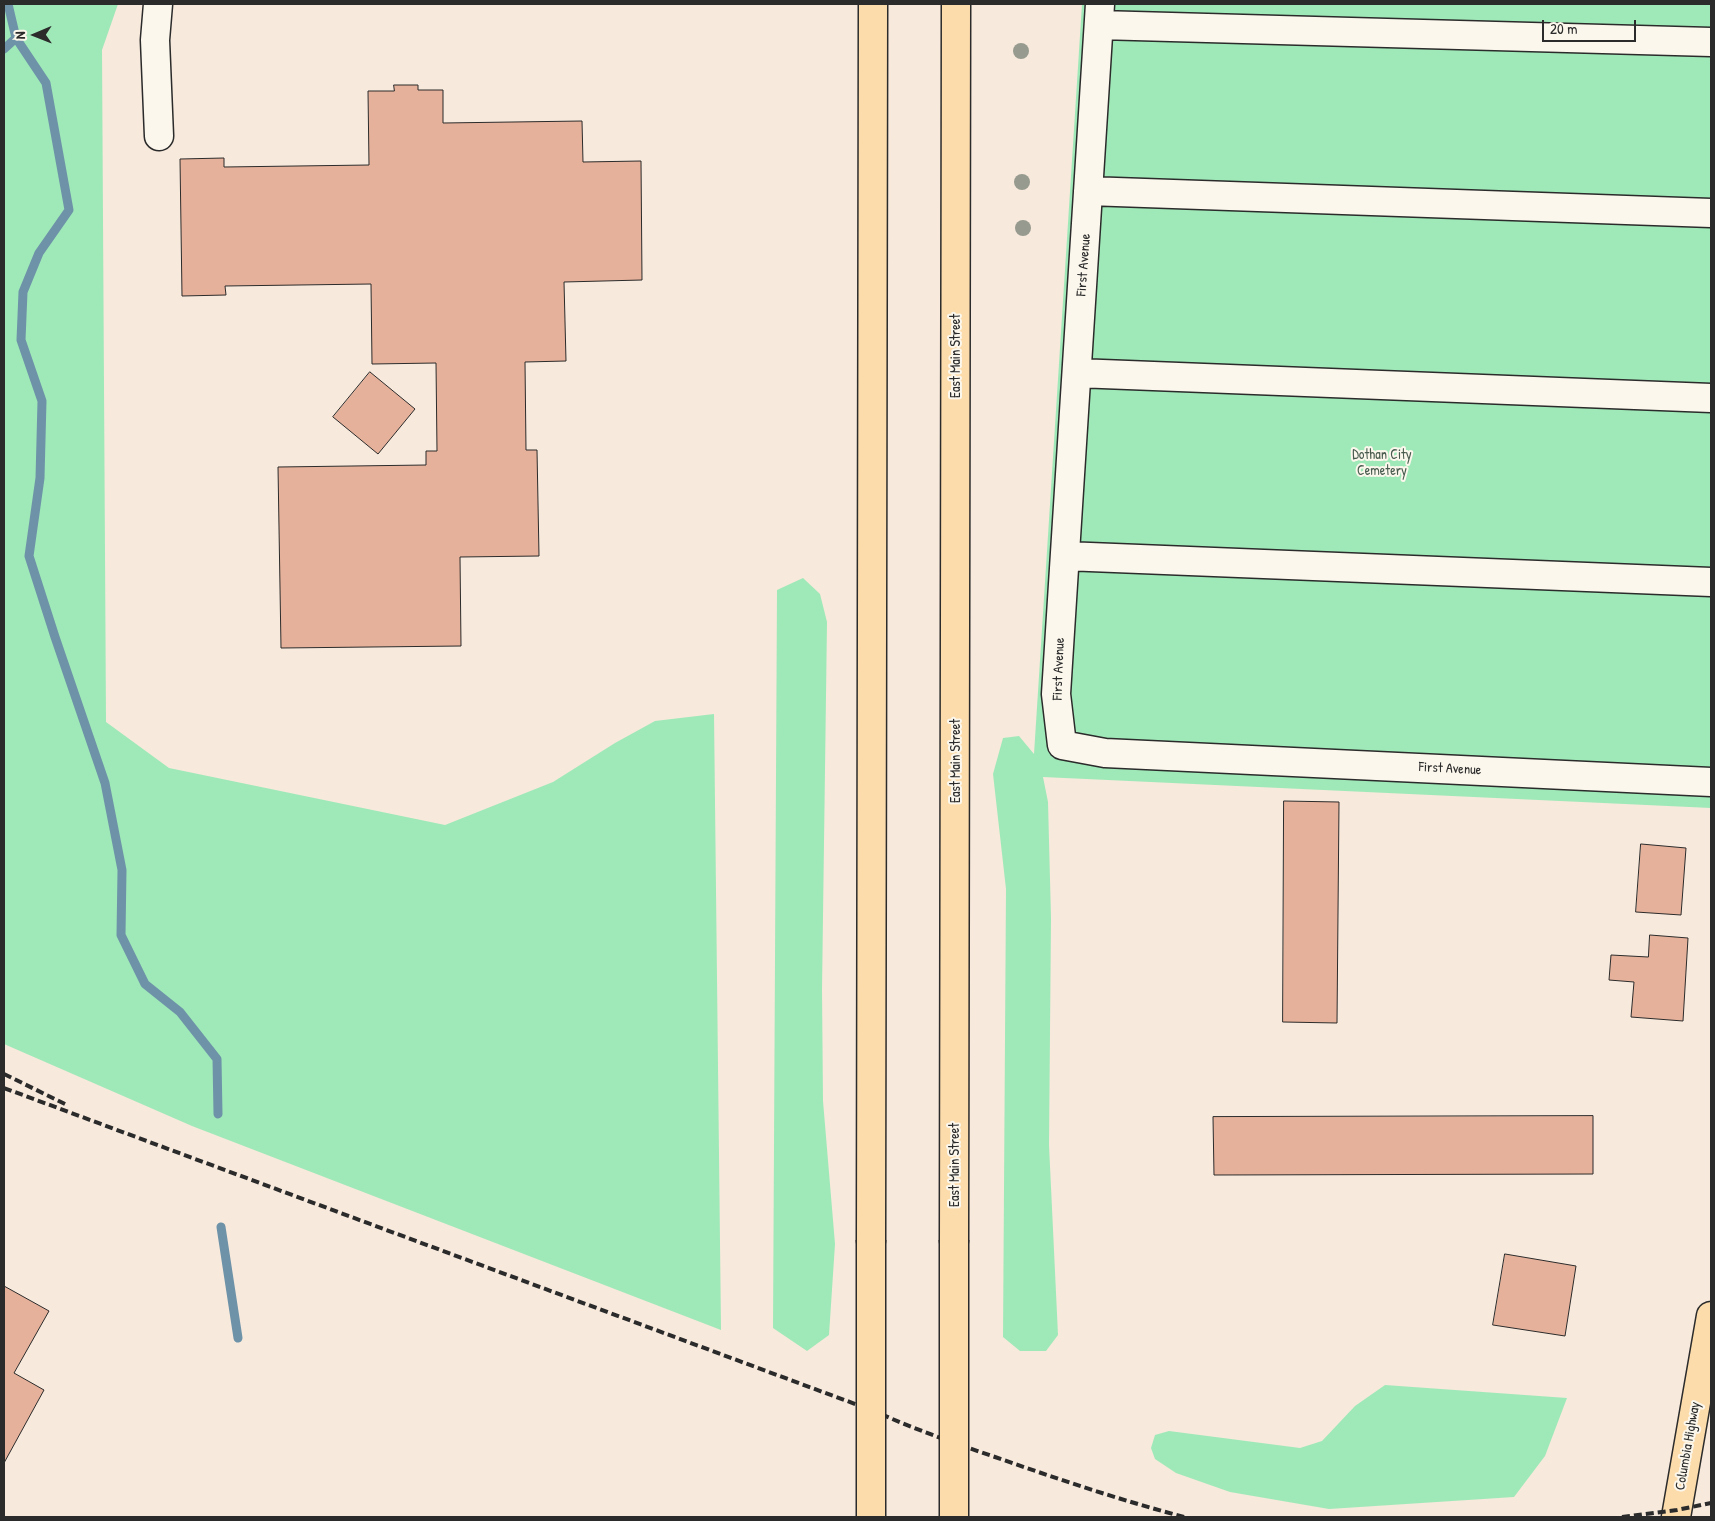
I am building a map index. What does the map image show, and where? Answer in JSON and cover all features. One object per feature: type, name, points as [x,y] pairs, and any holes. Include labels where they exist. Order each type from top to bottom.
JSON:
[{"type":"main road","points":[[871,1517],[873,4]]},
{"type":"main road","name":"East Main Street","points":[[954,1517],[956,4]]},
{"type":"main road","name":"Columbia Highway","points":[[1676,1517],[1711,1316]]},
{"type":"street","points":[[158,4],[155,40],[159,136]]},
{"type":"street","points":[[1099,14],[1711,42]]},
{"type":"street","name":"First Avenue","points":[[1099,14],[1056,694],[1062,745],[1105,753],[1711,782]]},
{"type":"street","points":[[1088,191],[1711,213]]},
{"type":"street","points":[[1077,373],[1711,398]]},
{"type":"street","points":[[1065,556],[1711,582]]},
{"type":"green space","points":[[4,4],[118,4],[102,50],[106,722],[169,768],[445,825],[553,782],[615,743],[655,721],[714,714],[721,1330],[192,1126],[4,1044]]},
{"type":"green space","name":"Dothan City Cemetery","points":[[1082,4],[1711,4],[1711,808],[1043,777],[1048,802],[1051,918],[1049,1145],[1058,1335],[1046,1351],[1020,1351],[1003,1337],[1006,889],[993,774],[1003,738],[1019,736],[1034,754]]},
{"type":"green space","points":[[803,578],[820,594],[827,622],[822,990],[823,1101],[835,1244],[829,1335],[807,1351],[773,1328],[777,590]]},
{"type":"green space","points":[[1385,1385],[1567,1398],[1545,1456],[1514,1497],[1329,1509],[1230,1492],[1176,1473],[1155,1459],[1151,1448],[1155,1435],[1169,1431],[1300,1448],[1322,1441],[1355,1406]]},
{"type":"building","points":[[394,85],[418,85],[418,90],[443,90],[443,123],[582,121],[583,162],[641,161],[642,280],[564,282],[566,361],[525,362],[526,450],[537,450],[539,556],[460,557],[461,646],[281,648],[278,467],[426,465],[426,451],[437,451],[436,363],[372,364],[371,284],[225,286],[226,295],[182,296],[180,159],[224,158],[224,167],[369,165],[368,91],[394,91]]},
{"type":"building","points":[[370,372],[415,409],[378,454],[333,417]]},
{"type":"building","points":[[1284,801],[1339,802],[1337,1023],[1283,1022]]},
{"type":"building","points":[[1641,844],[1686,848],[1681,915],[1636,912]]},
{"type":"building","points":[[1650,935],[1688,938],[1683,1021],[1631,1017],[1634,982],[1609,980],[1611,955],[1648,957]]},
{"type":"building","points":[[1593,1116],[1593,1174],[1214,1175],[1213,1117]]},
{"type":"building","points":[[1505,1254],[1576,1266],[1565,1336],[1493,1325]]},
{"type":"building","points":[[4,1286],[49,1311],[14,1373],[44,1390],[4,1463]]},
{"type":"waterway","points":[[8,4],[16,38],[46,83],[69,210],[39,253],[23,292],[21,340],[42,401],[40,478],[29,556],[105,783],[122,870],[121,935],[145,984],[180,1012],[217,1059],[218,1114]]},
{"type":"waterway","points":[[4,49],[16,38]]},
{"type":"waterway","points":[[221,1227],[238,1338]]},
{"type":"railway","points":[[4,1074],[67,1105]]},
{"type":"railway","points":[[4,1088],[874,1411],[949,1441],[1089,1489],[1184,1517]]},
{"type":"railway","points":[[1622,1517],[1677,1510],[1711,1503]]}]
